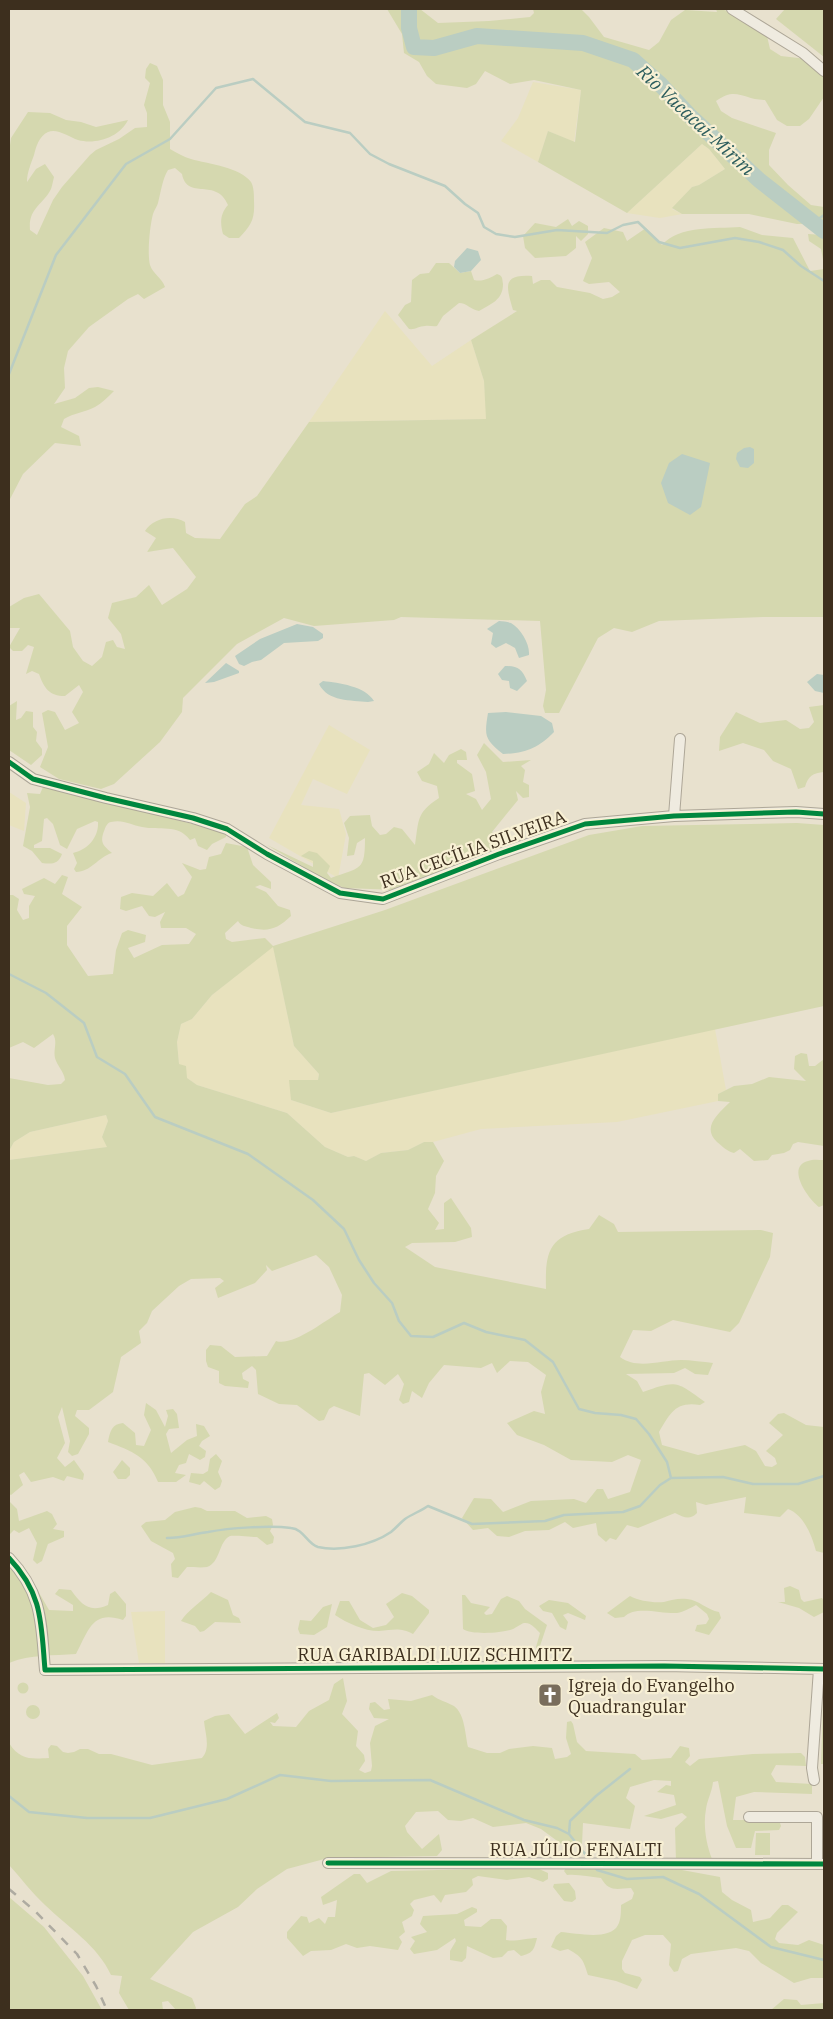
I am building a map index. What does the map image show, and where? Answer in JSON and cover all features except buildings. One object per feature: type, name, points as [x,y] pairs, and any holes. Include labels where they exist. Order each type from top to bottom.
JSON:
[{"type":"street","points":[[732,9],[803,54],[824,71]]},
{"type":"street","points":[[674,816],[680,739]]},
{"type":"street","name":"RUA CECÍLIA SILVEIRA","points":[[9,762],[33,779],[193,818],[227,829],[267,854],[340,893],[383,899],[499,854],[584,824],[674,816],[796,812],[824,814]]},
{"type":"street","name":"RUA GARIBALDI LUIZ SCHIMITZ","points":[[9,1558],[28,1580],[36,1598],[40,1615],[45,1670],[664,1666],[822,1668]]},
{"type":"street","points":[[814,1780],[812,1768],[822,1668]]},
{"type":"street","points":[[749,1817],[817,1817],[820,1864]]},
{"type":"street","name":"RUA JÚLIO FENALTI","points":[[328,1863],[820,1864]]},
{"type":"shaded area","points":[[533,82],[581,90],[574,142],[548,131],[538,162],[501,141],[518,118]]},
{"type":"shaded area","points":[[702,144],[709,149],[725,169],[699,185],[692,187],[672,209],[682,214],[660,218],[627,213]]},
{"type":"shaded area","points":[[467,248],[478,251],[481,260],[471,271],[460,273],[454,267],[455,261]]},
{"type":"shaded area","points":[[385,311],[432,366],[471,340],[484,381],[487,419],[309,422]]},
{"type":"shaded area","points":[[750,447],[754,449],[754,463],[748,468],[740,467],[736,459],[737,453],[744,448]]},
{"type":"shaded area","points":[[682,454],[710,463],[701,507],[690,515],[668,503],[661,483],[669,463]]},
{"type":"shaded area","points":[[499,621],[511,623],[518,629],[524,637],[529,655],[519,658],[515,648],[506,643],[496,648],[491,644],[493,633],[487,629]]},
{"type":"shaded area","points":[[297,624],[313,627],[323,634],[323,638],[318,641],[284,643],[261,660],[244,666],[239,664],[235,656],[260,639]]},
{"type":"shaded area","points":[[226,663],[239,671],[239,673],[214,682],[205,683]]},
{"type":"shaded area","points":[[505,666],[519,669],[527,681],[517,691],[510,688],[509,681],[502,680],[498,674]]},
{"type":"shaded area","points":[[817,674],[824,675],[824,693],[815,691],[807,682]]},
{"type":"shaded area","points":[[323,681],[344,684],[358,689],[370,696],[374,701],[354,701],[334,697],[323,690],[319,684]]},
{"type":"shaded area","points":[[506,712],[541,716],[552,723],[554,732],[532,749],[503,754],[489,741],[486,727],[488,713]]},
{"type":"shaded area","points":[[329,725],[370,750],[347,794],[313,779],[301,805],[339,809],[346,834],[338,878],[269,838]]},
{"type":"shaded area","points":[[9,792],[26,803],[24,831],[9,825]]},
{"type":"shaded area","points":[[273,946],[294,1046],[319,1074],[318,1080],[291,1100],[331,1113],[715,1029],[726,1090],[718,1094],[718,1101],[617,1122],[481,1129],[433,1142],[424,1142],[408,1150],[381,1153],[366,1161],[354,1156],[348,1157],[325,1147],[287,1113],[197,1085],[187,1078],[179,1064],[177,1042],[181,1024],[192,1019],[212,995]]},
{"type":"shaded area","points":[[106,1115],[108,1121],[102,1137],[108,1147],[9,1160],[9,1151],[14,1142],[30,1132]]},
{"type":"shaded area","points":[[165,1611],[165,1663],[139,1663],[131,1612]]},
{"type":"green space","points":[[387,9],[420,9],[438,23],[530,17],[534,13],[533,9],[581,9],[604,37],[649,50],[659,42],[671,20],[685,10],[717,12],[716,9],[730,12],[767,36],[770,49],[781,56],[807,59],[824,73],[824,97],[809,119],[800,126],[787,126],[777,120],[765,100],[735,94],[716,101],[721,111],[732,118],[776,133],[769,150],[769,165],[811,205],[824,207],[824,223],[797,224],[749,214],[682,214],[672,208],[692,187],[699,185],[725,169],[709,149],[702,144],[627,213],[538,162],[548,131],[575,142],[581,90],[534,80],[510,84],[485,71],[476,84],[467,88],[436,84],[427,76],[419,62],[404,53],[402,34]]},
{"type":"green space","points":[[785,9],[824,9],[824,57],[776,19]]},
{"type":"green space","points":[[150,63],[157,66],[163,80],[163,105],[170,122],[170,149],[188,158],[232,169],[246,177],[251,182],[253,189],[253,218],[239,238],[229,238],[223,234],[221,226],[222,215],[228,205],[223,197],[217,192],[190,186],[185,182],[182,174],[175,168],[168,170],[158,204],[153,214],[149,246],[150,265],[165,287],[144,299],[138,294],[128,299],[89,327],[68,351],[64,368],[65,388],[54,404],[75,398],[89,388],[98,387],[114,391],[95,407],[64,419],[61,427],[79,436],[81,446],[55,443],[23,474],[9,501],[9,152],[11,138],[28,112],[50,113],[66,120],[96,127],[128,120],[119,131],[100,140],[78,140],[55,131],[48,132],[42,136],[28,171],[27,182],[36,169],[45,164],[54,177],[51,189],[31,217],[30,230],[37,235],[53,200],[90,155],[135,128],[147,127],[147,113],[144,105],[150,83],[145,78],[146,69]]},
{"type":"green space","points":[[568,219],[572,226],[579,221],[588,226],[588,234],[581,241],[576,236],[576,248],[566,256],[535,258],[525,248],[523,236],[535,223],[556,227]]},
{"type":"green space","points":[[740,227],[762,235],[793,238],[810,271],[824,269],[824,617],[659,621],[632,632],[614,628],[598,638],[559,713],[545,713],[543,706],[546,690],[540,621],[401,617],[394,620],[314,626],[284,618],[237,644],[183,698],[182,712],[160,742],[114,784],[101,789],[59,779],[40,767],[48,747],[42,713],[48,710],[55,712],[65,730],[79,723],[72,712],[83,692],[79,685],[65,696],[55,695],[45,687],[39,674],[32,671],[26,674],[34,647],[28,645],[22,651],[13,651],[9,647],[20,628],[9,628],[9,607],[24,598],[39,594],[70,631],[73,647],[83,661],[92,666],[102,657],[106,642],[113,640],[117,647],[125,649],[121,634],[108,618],[112,603],[136,597],[149,585],[162,605],[187,589],[196,577],[173,548],[147,552],[156,538],[145,531],[153,523],[158,520],[174,518],[185,522],[186,533],[195,538],[220,539],[245,504],[257,496],[309,422],[486,419],[484,381],[471,340],[517,311],[513,310],[508,288],[509,283],[515,277],[532,276],[533,284],[541,280],[550,280],[557,287],[590,293],[603,299],[612,297],[620,292],[609,282],[589,284],[583,281],[592,258],[585,242],[604,228],[623,232],[627,241],[646,228],[662,245],[678,234],[688,231]]},
{"type":"green space","points":[[808,234],[824,236],[824,265],[821,249],[809,241]]},
{"type":"green space","points":[[436,263],[449,263],[460,273],[471,271],[474,280],[483,280],[497,274],[499,275],[502,278],[503,284],[499,298],[479,311],[459,303],[443,316],[437,326],[409,329],[398,315],[405,305],[411,302],[412,280],[420,274],[429,273]]},
{"type":"green space","points":[[17,701],[16,720],[21,718],[26,711],[33,712],[33,727],[37,732],[36,741],[42,749],[42,755],[31,765],[9,750],[9,706]]},
{"type":"green space","points":[[824,705],[824,772],[811,776],[805,787],[798,789],[791,769],[773,761],[764,750],[743,743],[719,751],[720,737],[736,712],[760,723],[786,720],[800,729],[809,728],[814,722],[809,707]]},
{"type":"green space","points":[[484,743],[503,762],[531,760],[521,766],[525,770],[523,782],[529,785],[529,797],[523,798],[516,791],[518,800],[492,832],[499,841],[511,842],[509,846],[470,857],[468,851],[461,856],[451,869],[396,890],[345,888],[330,883],[267,845],[313,867],[313,861],[301,856],[309,851],[317,853],[330,866],[327,873],[331,878],[355,869],[364,857],[365,838],[357,843],[354,855],[347,856],[349,838],[344,823],[350,816],[370,815],[372,826],[380,835],[386,834],[394,827],[402,829],[415,845],[418,823],[422,813],[439,798],[437,786],[422,781],[417,772],[429,764],[434,753],[444,763],[449,755],[461,749],[466,752],[467,760],[457,760],[457,763],[472,774],[475,791],[466,794],[476,799],[482,810],[491,799],[486,772],[477,755]]},
{"type":"green space","points":[[43,787],[221,831],[226,834],[226,837],[212,844],[207,850],[198,846],[195,838],[190,840],[180,831],[174,829],[142,827],[119,821],[111,822],[106,826],[102,840],[105,847],[112,853],[86,870],[76,872],[74,869],[77,863],[73,853],[83,849],[91,842],[98,828],[98,822],[95,821],[77,829],[67,849],[60,845],[53,824],[47,818],[44,819],[42,841],[34,845],[34,848],[50,848],[62,854],[56,862],[42,863],[32,851],[23,846],[30,807],[27,793],[40,794]]},
{"type":"green space","points":[[797,823],[824,825],[824,1006],[331,1113],[291,1100],[289,1080],[318,1080],[319,1074],[294,1046],[273,947],[212,995],[192,1019],[181,1024],[177,1042],[179,1064],[186,1066],[187,1078],[197,1085],[287,1113],[325,1147],[348,1157],[354,1156],[366,1161],[381,1153],[408,1150],[424,1142],[433,1142],[444,1161],[436,1176],[435,1193],[428,1209],[439,1223],[435,1230],[444,1229],[444,1203],[451,1198],[471,1228],[472,1237],[455,1242],[412,1243],[405,1247],[435,1267],[546,1289],[548,1256],[557,1241],[575,1232],[589,1229],[599,1215],[614,1224],[618,1232],[761,1230],[773,1233],[770,1257],[739,1323],[730,1332],[673,1320],[651,1331],[633,1330],[620,1357],[627,1361],[642,1364],[674,1360],[713,1363],[708,1375],[695,1374],[685,1368],[674,1373],[626,1374],[637,1381],[643,1392],[670,1384],[682,1386],[705,1402],[700,1405],[692,1404],[679,1407],[670,1414],[659,1432],[662,1445],[698,1455],[745,1445],[756,1451],[765,1466],[772,1467],[777,1464],[775,1458],[766,1451],[783,1435],[769,1423],[778,1414],[784,1413],[806,1425],[824,1427],[824,1553],[816,1551],[803,1521],[794,1512],[788,1509],[780,1517],[744,1513],[746,1497],[706,1505],[696,1502],[697,1513],[691,1517],[675,1513],[638,1528],[627,1525],[616,1540],[610,1538],[606,1542],[598,1535],[596,1523],[573,1528],[565,1522],[549,1530],[525,1531],[509,1537],[497,1536],[488,1528],[473,1530],[462,1518],[474,1498],[491,1499],[503,1512],[531,1501],[574,1499],[586,1503],[597,1489],[603,1489],[608,1499],[630,1492],[641,1460],[628,1455],[612,1462],[571,1460],[544,1445],[517,1435],[507,1423],[534,1411],[545,1414],[541,1392],[546,1375],[528,1362],[510,1361],[497,1373],[492,1363],[481,1368],[444,1365],[429,1383],[422,1398],[412,1391],[409,1402],[403,1404],[399,1400],[404,1384],[398,1374],[385,1385],[369,1373],[364,1374],[360,1416],[334,1406],[329,1409],[324,1420],[319,1421],[297,1405],[279,1404],[258,1394],[256,1370],[252,1366],[242,1373],[243,1379],[249,1382],[248,1388],[225,1386],[219,1383],[219,1371],[208,1367],[206,1361],[206,1350],[210,1345],[221,1346],[235,1357],[267,1356],[276,1341],[283,1342],[300,1337],[340,1312],[342,1295],[329,1267],[316,1255],[272,1271],[266,1265],[267,1270],[255,1283],[218,1298],[215,1288],[224,1281],[220,1278],[191,1279],[179,1286],[152,1311],[147,1323],[139,1331],[141,1343],[121,1357],[113,1392],[89,1410],[77,1410],[75,1416],[89,1428],[89,1434],[78,1454],[72,1456],[68,1452],[70,1441],[62,1407],[58,1417],[65,1443],[57,1458],[65,1467],[74,1460],[84,1474],[83,1480],[67,1476],[64,1481],[53,1477],[31,1482],[24,1472],[19,1475],[23,1485],[11,1495],[9,1494],[9,1160],[107,1147],[102,1137],[108,1121],[106,1115],[30,1132],[14,1142],[9,1151],[9,1078],[48,1085],[61,1084],[65,1080],[55,1058],[53,1034],[34,1048],[23,1042],[9,1048],[9,895],[19,899],[17,910],[23,920],[29,918],[29,906],[35,896],[24,894],[22,889],[44,878],[55,884],[62,875],[68,877],[62,894],[82,907],[67,926],[67,945],[88,976],[113,974],[116,950],[122,933],[128,930],[146,935],[145,942],[128,948],[134,958],[162,945],[189,944],[196,934],[186,928],[161,928],[160,922],[165,912],[155,917],[149,916],[142,906],[126,911],[120,909],[121,897],[132,893],[153,896],[167,883],[178,897],[184,894],[192,877],[182,863],[200,870],[206,869],[209,857],[221,854],[226,843],[247,847],[253,865],[271,882],[271,889],[260,885],[255,887],[266,892],[278,906],[290,910],[291,916],[277,927],[263,930],[242,925],[238,921],[225,933],[226,939],[232,942],[265,938],[273,946],[385,910],[589,835],[642,826]]},
{"type":"green space","points":[[801,1053],[807,1054],[809,1066],[815,1066],[824,1059],[824,1146],[798,1142],[793,1144],[790,1150],[772,1155],[768,1160],[754,1161],[740,1149],[734,1153],[717,1142],[711,1131],[711,1126],[713,1120],[730,1102],[718,1101],[718,1094],[734,1086],[752,1084],[769,1077],[806,1081],[794,1069],[795,1056]]},
{"type":"green space","points":[[824,1160],[824,1205],[819,1207],[810,1198],[801,1184],[799,1170],[801,1164],[808,1161]]},
{"type":"green space","points":[[146,1403],[156,1410],[165,1427],[168,1416],[166,1410],[173,1409],[177,1414],[179,1428],[169,1429],[166,1434],[171,1453],[187,1440],[197,1436],[196,1424],[204,1426],[210,1436],[202,1441],[199,1446],[206,1451],[205,1457],[200,1460],[189,1454],[186,1463],[179,1465],[175,1473],[186,1475],[176,1482],[158,1482],[149,1466],[138,1456],[108,1442],[112,1429],[116,1425],[123,1423],[135,1433],[136,1445],[144,1446],[151,1430],[144,1415]]},
{"type":"green space","points":[[216,1454],[222,1461],[218,1472],[222,1481],[220,1487],[215,1490],[204,1481],[200,1485],[189,1482],[191,1473],[203,1474],[208,1471],[210,1459]]},
{"type":"green space","points":[[122,1460],[130,1468],[130,1475],[126,1479],[118,1479],[113,1472]]},
{"type":"green space","points":[[9,1501],[17,1509],[19,1521],[47,1511],[52,1514],[57,1524],[53,1529],[64,1531],[64,1537],[48,1544],[42,1561],[37,1564],[33,1560],[37,1543],[29,1528],[19,1533],[14,1530],[9,1535]]},
{"type":"green space","points":[[195,1507],[207,1511],[235,1511],[247,1518],[266,1516],[272,1519],[273,1525],[270,1531],[274,1537],[273,1543],[267,1545],[257,1537],[230,1536],[223,1543],[212,1564],[207,1567],[187,1567],[178,1578],[172,1577],[171,1564],[175,1559],[173,1553],[151,1541],[141,1526],[146,1522],[165,1520],[175,1512]]},
{"type":"green space","points":[[9,1561],[23,1565],[49,1610],[73,1611],[73,1605],[55,1594],[59,1589],[71,1590],[79,1600],[91,1608],[108,1605],[110,1594],[115,1591],[126,1604],[126,1616],[123,1620],[104,1618],[98,1620],[88,1630],[76,1654],[34,1657],[9,1663]]},
{"type":"green space","points":[[790,1586],[799,1590],[801,1599],[804,1602],[822,1598],[824,1601],[824,1612],[814,1617],[799,1608],[778,1602],[785,1602],[784,1588]]},
{"type":"green space","points":[[211,1592],[228,1600],[233,1615],[239,1618],[241,1623],[215,1622],[200,1632],[195,1626],[181,1621]]},
{"type":"green space","points":[[402,1593],[412,1596],[429,1610],[429,1613],[413,1634],[400,1630],[367,1630],[350,1624],[335,1615],[340,1601],[349,1601],[360,1620],[373,1628],[386,1625],[394,1617],[386,1604]]},
{"type":"green space","points":[[462,1595],[465,1595],[471,1603],[490,1607],[484,1613],[486,1615],[492,1614],[501,1599],[507,1596],[519,1601],[525,1609],[547,1625],[538,1652],[536,1647],[540,1633],[529,1624],[524,1623],[512,1629],[493,1633],[479,1633],[463,1629]]},
{"type":"green space","points":[[630,1596],[655,1602],[675,1599],[691,1600],[719,1612],[721,1618],[709,1635],[695,1631],[697,1625],[706,1624],[709,1619],[707,1614],[696,1605],[677,1613],[635,1611],[624,1617],[615,1618],[607,1613]]},
{"type":"green space","points":[[549,1600],[568,1603],[586,1616],[585,1620],[568,1613],[563,1615],[568,1622],[566,1630],[560,1627],[552,1613],[543,1611],[539,1606]]},
{"type":"green space","points":[[332,1604],[327,1627],[314,1635],[300,1634],[298,1629],[300,1620],[311,1621],[323,1607]]},
{"type":"green space","points":[[824,1676],[824,1764],[821,1764]]},
{"type":"green space","points":[[343,1678],[347,1701],[342,1714],[358,1731],[356,1746],[364,1755],[365,1761],[359,1770],[365,1773],[371,1771],[370,1743],[375,1726],[389,1719],[374,1718],[369,1709],[370,1703],[375,1702],[384,1710],[390,1709],[388,1699],[411,1701],[432,1695],[458,1710],[465,1730],[468,1747],[487,1753],[500,1753],[509,1749],[533,1746],[552,1748],[555,1759],[567,1757],[571,1754],[566,1738],[567,1722],[571,1721],[577,1742],[586,1751],[635,1754],[642,1760],[671,1758],[680,1746],[689,1748],[690,1756],[685,1762],[690,1766],[699,1759],[753,1754],[801,1753],[805,1757],[806,1766],[776,1765],[771,1774],[776,1782],[812,1784],[812,1794],[754,1792],[736,1797],[733,1820],[774,1820],[780,1823],[781,1826],[779,1830],[755,1831],[751,1848],[736,1848],[727,1826],[718,1781],[713,1782],[705,1821],[708,1847],[712,1859],[676,1861],[675,1828],[687,1817],[682,1813],[661,1819],[644,1816],[676,1805],[674,1795],[657,1792],[666,1785],[671,1786],[671,1781],[654,1780],[630,1787],[626,1798],[635,1806],[630,1829],[583,1823],[582,1844],[564,1846],[541,1829],[526,1823],[493,1827],[473,1818],[461,1821],[448,1820],[438,1811],[416,1812],[405,1826],[407,1832],[422,1849],[439,1834],[442,1850],[437,1856],[328,1858],[287,1869],[257,1889],[238,1907],[193,1932],[150,1979],[192,1998],[195,2010],[176,2010],[168,2001],[162,2002],[163,2010],[129,2010],[119,1993],[122,1976],[111,1975],[98,1955],[82,1937],[40,1900],[9,1865],[9,1743],[17,1753],[31,1758],[49,1758],[48,1749],[51,1745],[57,1746],[63,1752],[68,1753],[80,1749],[88,1749],[99,1754],[111,1754],[152,1765],[202,1758],[207,1745],[204,1721],[215,1716],[229,1714],[245,1734],[277,1713],[279,1718],[275,1723],[270,1722],[273,1726],[296,1727],[309,1711],[329,1700],[334,1684]]},
{"type":"green space","points":[[23,1682],[29,1688],[23,1694],[17,1688]]},
{"type":"green space","points":[[33,1705],[38,1707],[40,1712],[38,1717],[33,1719],[28,1717],[26,1712],[28,1707]]},
{"type":"green space","points":[[756,1833],[770,1833],[770,1855],[755,1855]]},
{"type":"green space","points":[[601,1867],[682,1870],[720,1877],[722,1892],[732,1900],[751,1910],[753,1922],[770,1918],[782,1905],[788,1905],[798,1912],[777,1933],[775,1939],[779,1943],[798,1945],[809,1940],[824,1945],[824,1978],[811,1978],[794,1983],[761,1963],[749,1951],[736,1948],[691,1954],[682,1959],[678,1971],[674,1972],[669,1965],[671,1944],[663,1935],[645,1935],[632,1940],[622,1961],[622,1969],[625,1973],[640,1977],[642,1980],[637,1989],[616,1981],[588,1975],[583,1962],[576,1954],[568,1949],[560,1951],[551,1947],[556,1936],[561,1932],[600,1935],[614,1930],[618,1925],[621,1905],[632,1899],[634,1893],[631,1888],[613,1889],[607,1886],[601,1878],[567,1875],[564,1871],[566,1868]]},
{"type":"green space","points":[[537,1868],[548,1873],[548,1879],[543,1882],[529,1877],[507,1880],[478,1876],[472,1879],[473,1885],[466,1892],[445,1895],[441,1903],[434,1895],[414,1900],[410,1904],[414,1910],[412,1916],[402,1922],[405,1932],[399,1937],[402,1942],[398,1950],[370,1946],[357,1948],[346,1944],[331,1950],[311,1951],[303,1956],[287,1938],[287,1932],[301,1916],[307,1917],[309,1923],[319,1918],[325,1924],[328,1917],[335,1917],[337,1900],[323,1905],[321,1897],[354,1874],[360,1874],[367,1883],[391,1871]]},
{"type":"green space","points":[[569,1883],[575,1891],[576,1899],[572,1902],[564,1901],[553,1887],[554,1884]]},
{"type":"green space","points":[[9,1897],[44,1927],[83,1976],[102,2010],[9,2010]]},
{"type":"green space","points":[[472,1907],[477,1909],[477,1912],[464,1920],[465,1926],[481,1927],[491,1919],[501,1919],[507,1926],[506,1940],[537,1938],[532,1950],[528,1954],[521,1956],[514,1950],[508,1951],[502,1957],[493,1958],[467,1946],[466,1958],[462,1962],[450,1960],[450,1951],[456,1941],[455,1938],[437,1950],[414,1954],[410,1949],[415,1941],[411,1937],[427,1932],[420,1924],[423,1916],[457,1914]]},
{"type":"green space","points":[[784,1999],[797,2000],[801,2005],[824,2003],[824,2010],[771,2010]]},
{"type":"waterway","name":"Rio Vacacaí-Mirim","points":[[409,9],[409,28],[414,47],[434,48],[477,36],[583,43],[633,60],[759,180],[824,231]]},
{"type":"waterway","points":[[9,374],[56,255],[126,164],[170,139],[216,88],[253,79],[305,122],[350,133],[370,154],[389,164],[445,186],[478,213],[484,227],[496,234],[515,237],[557,230],[607,233],[623,225],[638,222],[659,242],[680,248],[735,238],[759,242],[783,250],[801,266],[824,281]]},
{"type":"waterway","points":[[814,222],[824,215]]},
{"type":"waterway","points":[[9,974],[46,993],[84,1023],[97,1057],[125,1074],[155,1117],[248,1154],[313,1200],[344,1229],[359,1260],[374,1283],[392,1303],[399,1321],[411,1336],[433,1337],[464,1323],[486,1332],[525,1340],[553,1362],[579,1409],[636,1419],[649,1434],[667,1462],[671,1478]]},
{"type":"waterway","points":[[167,1538],[238,1528],[282,1527],[299,1531],[318,1547],[336,1549],[375,1541],[391,1532],[405,1519],[428,1506],[472,1524],[545,1521],[564,1515],[623,1512],[640,1506],[660,1485],[671,1478],[723,1477],[753,1484],[798,1484],[824,1476]]},
{"type":"waterway","points":[[590,1860],[569,1834],[570,1821],[596,1796],[630,1769]]},
{"type":"waterway","points":[[9,1796],[29,1812],[87,1818],[150,1818],[227,1799],[280,1775],[331,1781],[430,1780],[524,1820],[557,1828],[569,1834]]},
{"type":"waterway","points":[[595,1866],[597,1870],[627,1879],[663,1877],[699,1894],[771,1947],[824,1960]]},
{"type":"railway","points":[[9,1889],[35,1911],[77,1954],[96,1986],[107,2010]]},
{"type":"cycle path","points":[[9,762],[33,779],[193,818],[227,829],[267,854],[340,893],[383,899],[499,854],[585,824],[674,816],[796,812],[824,814]]},
{"type":"cycle path","points":[[9,1558],[20,1571],[34,1597],[41,1623],[45,1670],[664,1666],[824,1669]]},
{"type":"cycle path","points":[[328,1863],[824,1864]]},
{"type":"place","name":"Igreja do Evangelho Quadrangular","points":[[550,1695]]}]
